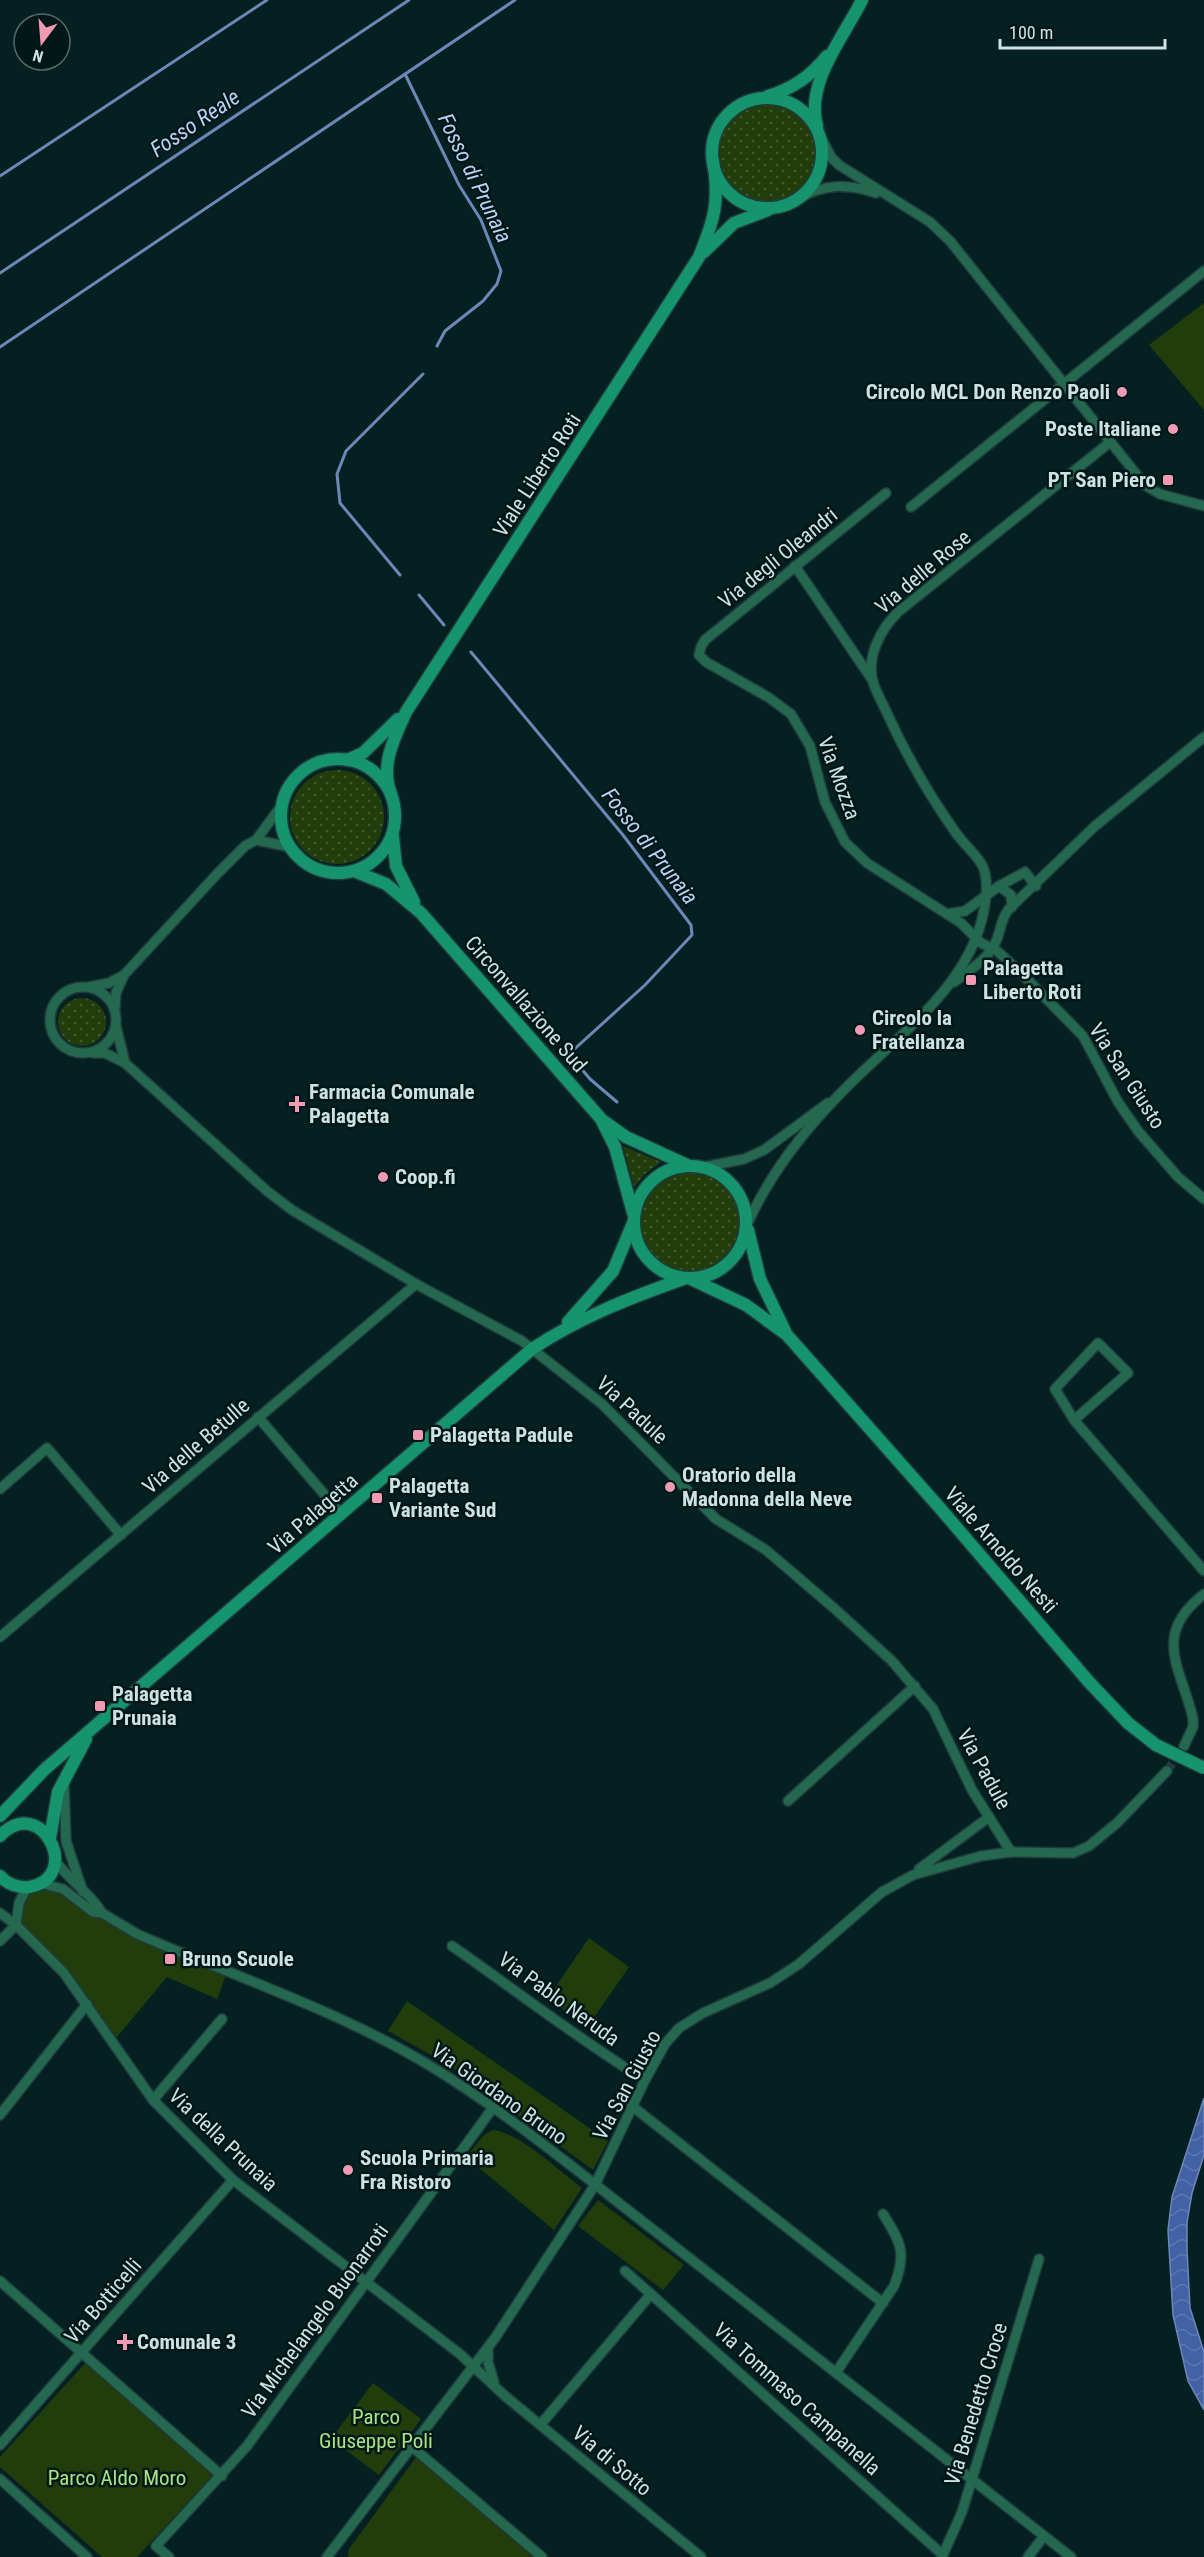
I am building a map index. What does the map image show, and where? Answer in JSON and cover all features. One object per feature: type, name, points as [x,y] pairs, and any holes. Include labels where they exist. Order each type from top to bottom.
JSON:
[{"type":"street","name":"Viale Liberto Roti","points":[[699,257],[734,223],[762,211],[793,202],[813,184],[820,169],[822,149],[815,118],[816,94],[862,0]]},
{"type":"street","name":"Viale Liberto Roti","points":[[391,794],[387,782],[388,758],[406,712],[699,257],[716,212],[717,192],[713,161],[716,133],[727,116],[741,105],[787,90],[802,81],[841,39]]},
{"type":"street","points":[[755,99],[771,98],[800,108],[811,120],[831,157],[839,165],[930,222],[950,241],[1109,443],[1148,488],[1204,507]]},
{"type":"street","points":[[713,161],[721,183],[732,195],[747,204],[774,208],[793,202],[819,189],[842,185],[895,200]]},
{"type":"street","points":[[911,507],[1204,272]]},
{"type":"street","name":"Via delle Rose","points":[[873,681],[877,644],[888,623],[1109,443]]},
{"type":"street","name":"Via degli Oleandri","points":[[699,655],[705,640],[886,493]]},
{"type":"street","points":[[795,566],[873,681],[897,735],[923,781],[957,834],[983,863],[986,896],[976,938]]},
{"type":"street","name":"Via Mozza","points":[[699,655],[706,662],[768,697],[791,714],[810,746],[829,813],[846,842],[867,863],[947,914],[976,938]]},
{"type":"street","name":"Viale Liberto Roti","points":[[345,760],[366,750],[406,712]]},
{"type":"street","points":[[992,948],[1004,916],[1012,907],[1095,827],[1204,737]]},
{"type":"street","points":[[290,847],[281,824],[282,805],[288,788],[305,770],[328,760],[345,760],[372,770],[391,794]]},
{"type":"street","name":"Circonvallazione Sud","points":[[391,794],[395,816],[392,849],[396,866],[421,913]]},
{"type":"street","points":[[125,1063],[116,1025],[116,993],[124,975],[218,873],[245,846],[256,840],[282,805]]},
{"type":"street","points":[[354,871],[381,855],[394,830]]},
{"type":"street","points":[[256,840],[290,847]]},
{"type":"street","name":"Circonvallazione Sud","points":[[290,847],[303,861],[318,870],[342,873],[354,871],[386,884],[421,913],[602,1120],[633,1140],[687,1165]]},
{"type":"street","points":[[947,914],[964,911],[999,886],[1025,873],[1036,886]]},
{"type":"street","points":[[999,886],[1011,895],[1012,907]]},
{"type":"street","name":"Via San Giusto","points":[[976,938],[1006,957],[1083,1036],[1118,1102],[1138,1131],[1178,1177],[1204,1199]]},
{"type":"street","name":"Via Palagetta","points":[[949,985],[976,938]]},
{"type":"street","name":"Via Palagetta","points":[[0,1815],[23,1791],[532,1349],[561,1329],[633,1297],[688,1278],[705,1276],[724,1267],[738,1251],[747,1225],[777,1168],[837,1096],[949,985],[983,959],[992,948]]},
{"type":"street","points":[[124,975],[61,994],[50,1011],[49,1021],[55,1040],[62,1047],[81,1053],[105,1053],[125,1063]]},
{"type":"street","points":[[89,987],[106,996],[116,1014]]},
{"type":"street","points":[[91,1052],[107,1042],[116,1025]]},
{"type":"street","name":"Via Padule","points":[[125,1063],[292,1210],[416,1284],[512,1334],[532,1349],[602,1404],[642,1442],[704,1509],[732,1530],[766,1550],[835,1609],[915,1686],[933,1709],[954,1757],[1011,1852]]},
{"type":"street","name":"Via Palagetta","points":[[561,1329],[602,1287],[613,1271],[640,1196],[651,1180],[673,1167],[687,1165],[704,1167],[744,1159],[764,1150],[837,1096]]},
{"type":"street","name":"Circonvallazione Sud","points":[[602,1120],[615,1148],[634,1217]]},
{"type":"street","name":"Via Palagetta","points":[[704,1167],[724,1177],[736,1190],[745,1209],[747,1225]]},
{"type":"street","points":[[634,1217],[637,1242],[648,1259],[665,1272],[688,1278]]},
{"type":"street","name":"Viale Arnoldo Nesti","points":[[747,1225],[760,1279],[787,1335]]},
{"type":"street","name":"Viale Arnoldo Nesti","points":[[688,1278],[746,1305],[787,1335],[932,1498],[1089,1682],[1128,1723],[1156,1744],[1204,1768]]},
{"type":"street","name":"Via delle Betulle","points":[[0,1637],[416,1284]]},
{"type":"street","points":[[1074,1420],[1128,1373],[1098,1343],[1055,1389],[1074,1420],[1204,1571]]},
{"type":"street","points":[[258,1417],[342,1515]]},
{"type":"street","points":[[0,1489],[47,1448],[121,1534]]},
{"type":"street","points":[[1184,1746],[1192,1727],[1193,1718],[1175,1664],[1174,1644],[1180,1619],[1204,1594]]},
{"type":"street","points":[[788,1801],[915,1686]]},
{"type":"street","name":"Via Palagetta","points":[[55,1860],[50,1838],[55,1803],[64,1777],[92,1731]]},
{"type":"street","name":"Via San Giusto","points":[[912,1875],[944,1864],[1011,1852],[1074,1853],[1089,1846],[1117,1822],[1167,1771]]},
{"type":"street","name":"Via Giordano Bruno","points":[[64,1777],[66,1841],[83,1892]]},
{"type":"street","name":"Via Palagetta","points":[[4,1832],[23,1791]]},
{"type":"street","name":"Via San Giusto","points":[[327,2557],[473,2365],[488,2349],[595,2185],[645,2080],[665,2044],[679,2028],[703,2013],[770,1983],[799,1964],[882,1892],[912,1875],[989,1817]]},
{"type":"street","name":"Via Palagetta","points":[[4,1832],[31,1825],[50,1838]]},
{"type":"street","points":[[0,1876],[14,1886],[27,1887],[40,1883],[50,1874],[55,1860]]},
{"type":"street","name":"Via Giordano Bruno","points":[[55,1860],[83,1892],[98,1905],[102,1913]]},
{"type":"street","name":"Via Giordano Bruno","points":[[40,1883],[63,1889],[93,1912],[102,1913],[137,1934],[386,2041],[429,2065],[595,2185],[837,2371],[1071,2557]]},
{"type":"street","points":[[0,1941],[16,1925],[19,1903],[27,1887]]},
{"type":"street","name":"Via della Prunaia","points":[[0,1913],[16,1925],[64,1973],[87,2004],[129,2070],[153,2100],[233,2180],[473,2365]]},
{"type":"street","name":"Via Pablo Neruda","points":[[452,1946],[536,2004],[590,2046],[645,2080]]},
{"type":"street","points":[[0,2115],[87,2004]]},
{"type":"street","points":[[153,2100],[222,2019]]},
{"type":"street","points":[[632,2106],[883,2303]]},
{"type":"street","name":"Via Michelangelo Buonarroti","points":[[169,2557],[156,2546],[222,2476],[492,2109]]},
{"type":"street","name":"Via Botticelli","points":[[0,2445],[233,2180]]},
{"type":"street","points":[[837,2371],[894,2286],[902,2257],[899,2238],[883,2214]]},
{"type":"street","name":"Via Benedetto Croce","points":[[943,2556],[962,2512],[1039,2259]]},
{"type":"street","name":"Via Tommaso Campanella","points":[[625,2271],[943,2556]]},
{"type":"street","points":[[0,2281],[222,2476]]},
{"type":"street","points":[[541,2424],[651,2294]]},
{"type":"street","name":"Via di Sotto","points":[[488,2349],[490,2372],[501,2392]]},
{"type":"street","name":"Via di Sotto","points":[[473,2365],[501,2392],[701,2557]]},
{"type":"street","points":[[411,2446],[542,2557]]},
{"type":"street","points":[[0,2479],[87,2557]]},
{"type":"street","points":[[1028,2557],[1044,2536]]},
{"type":"green space","points":[[766,104],[785,108],[801,118],[811,134],[815,153],[811,172],[801,188],[785,198],[766,202],[747,198],[731,188],[721,172],[717,153],[721,134],[731,118],[747,108]]},
{"type":"green space","points":[[1204,303],[1204,410],[1149,345]]},
{"type":"green space","points":[[337,770],[355,774],[370,784],[380,799],[384,817],[380,835],[370,850],[355,860],[337,864],[319,860],[304,850],[294,835],[290,817],[294,799],[304,784],[319,774]]},
{"type":"green space","points":[[82,998],[99,1005],[106,1022],[99,1039],[82,1046],[65,1039],[58,1022],[65,1005]]},
{"type":"green space","points":[[623,1146],[661,1162],[645,1174],[634,1187]]},
{"type":"green space","points":[[691,1172],[710,1176],[726,1187],[737,1203],[741,1222],[737,1241],[726,1257],[710,1268],[691,1272],[672,1268],[656,1257],[645,1241],[641,1222],[645,1203],[656,1187],[672,1176]]},
{"type":"green space","points":[[56,1886],[88,1908],[227,1972],[217,1999],[167,1977],[112,2043],[87,2004],[16,1925],[27,1887]]},
{"type":"green space","points":[[589,1938],[629,1967],[588,2026],[548,1998]]},
{"type":"green space","points":[[407,2001],[608,2141],[593,2170],[449,2065],[388,2031]]},
{"type":"green space","points":[[492,2130],[514,2137],[582,2188],[554,2230],[466,2157],[483,2136]]},
{"type":"green space","points":[[598,2200],[684,2265],[663,2290],[578,2226]]},
{"type":"green space","name":"Parco Aldo Moro","points":[[88,2360],[215,2473],[137,2557],[102,2557],[0,2467],[0,2457]]},
{"type":"green space","name":"Parco Giuseppe Poli","points":[[373,2383],[421,2419],[379,2475],[331,2439]]},
{"type":"green space","points":[[417,2456],[534,2557],[348,2557],[349,2549]]},
{"type":"water","points":[[1204,2098],[1204,2155],[1192,2193],[1187,2222],[1187,2250],[1190,2308],[1204,2352],[1204,2410],[1188,2381],[1173,2315],[1168,2230],[1172,2197]]},
{"type":"waterway","points":[[0,176],[267,0]]},
{"type":"waterway","name":"Fosso Reale","points":[[0,273],[409,0]]},
{"type":"waterway","points":[[0,347],[515,0]]},
{"type":"waterway","name":"Fosso di Prunaia","points":[[405,74],[459,185],[481,220],[501,271],[497,284],[483,301],[445,331],[437,346]]},
{"type":"waterway","name":"Fosso di Prunaia","points":[[400,575],[340,503],[337,474],[346,451],[423,374]]},
{"type":"waterway","name":"Fosso di Prunaia","points":[[419,595],[444,625]]},
{"type":"waterway","name":"Fosso di Prunaia","points":[[471,652],[623,835],[691,925],[692,935],[645,985],[569,1054],[590,1079],[617,1102]]},
{"type":"tunnel","points":[[1167,1771],[1181,1751]]},
{"type":"place","name":"Circolo MCL Don Renzo Paoli","points":[[1122,392]]},
{"type":"place","name":"Poste Italiane","points":[[1173,429]]},
{"type":"place","name":"PT San Piero","points":[[1168,480]]},
{"type":"place","name":"Palagetta Liberto Roti","points":[[971,980]]},
{"type":"place","name":"Circolo la Fratellanza","points":[[860,1030]]},
{"type":"place","name":"Farmacia Comunale Palagetta","points":[[297,1104]]},
{"type":"place","name":"Coop.fi","points":[[383,1177]]},
{"type":"place","name":"Palagetta Padule","points":[[418,1435]]},
{"type":"place","name":"Oratorio della Madonna della Neve","points":[[670,1487]]},
{"type":"place","name":"Palagetta Variante Sud","points":[[377,1498]]},
{"type":"place","name":"Palagetta Prunaia","points":[[100,1706]]},
{"type":"place","name":"Bruno Scuole","points":[[170,1959]]},
{"type":"place","name":"Scuola Primaria Fra Ristoro","points":[[348,2170]]},
{"type":"place","name":"Comunale 3","points":[[125,2342]]}]
